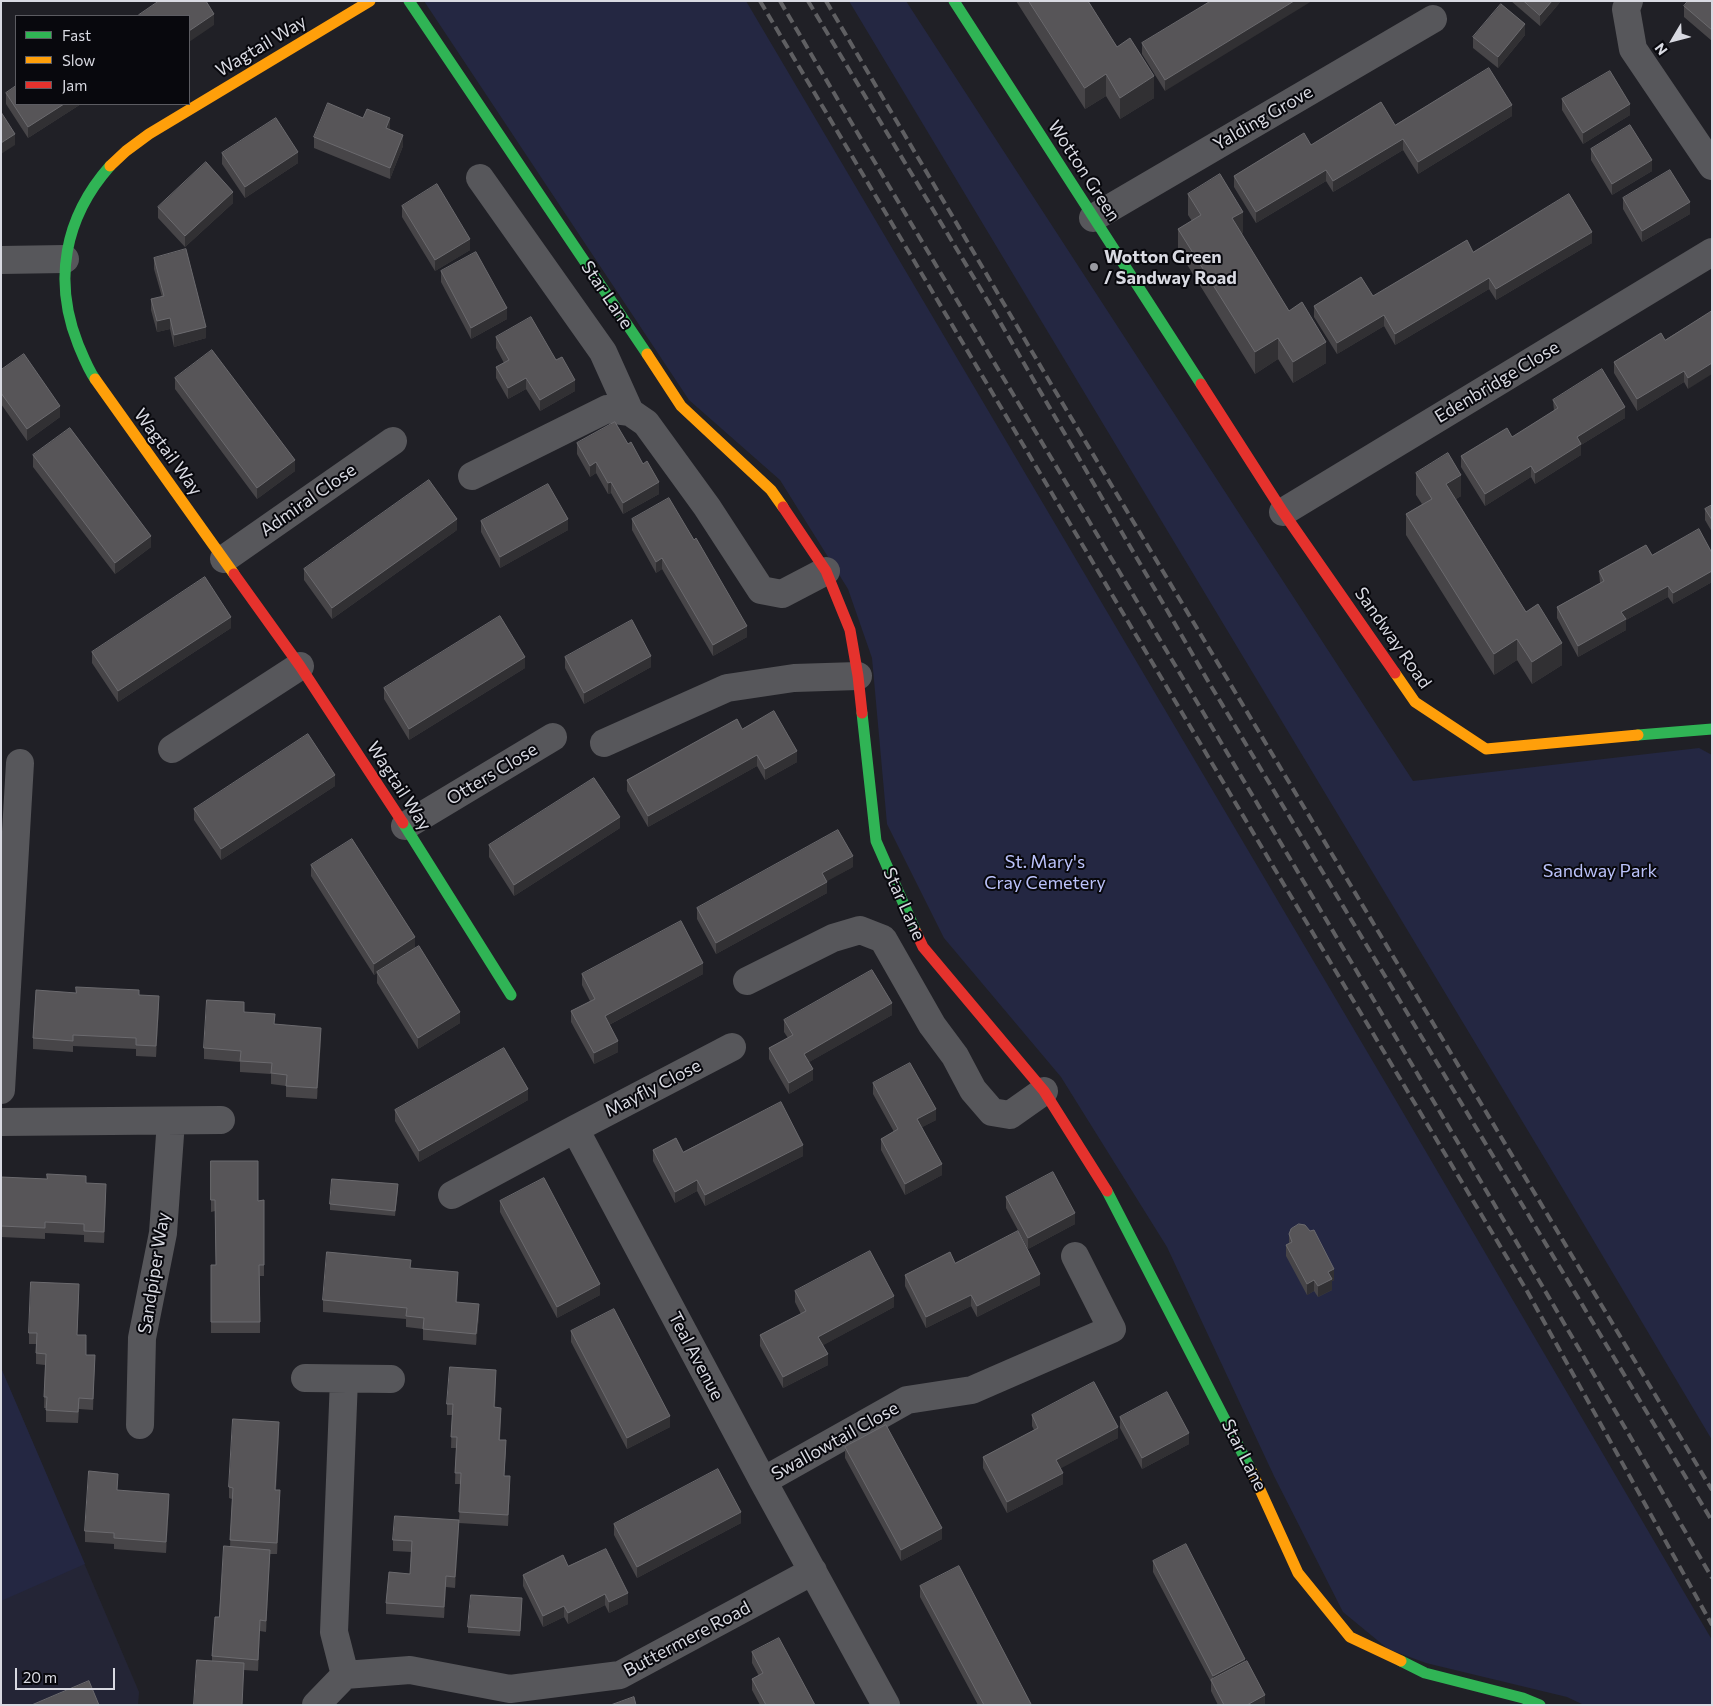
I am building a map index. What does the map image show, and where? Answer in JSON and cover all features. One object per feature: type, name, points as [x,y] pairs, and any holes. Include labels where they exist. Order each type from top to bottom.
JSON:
[{"type":"street","name":"Wagtail Way","points":[[370,1],[149,134],[111,164],[88,194],[72,230],[65,259],[65,296],[77,343],[92,375],[300,666],[405,826],[511,994]]},
{"type":"street","name":"Star Lane","points":[[408,1],[681,406],[770,490],[826,571],[850,630],[858,676],[876,842],[923,948],[1044,1091],[1109,1194],[1259,1485],[1298,1573],[1350,1637],[1425,1673],[1523,1698],[1540,1705]]},
{"type":"street","name":"Wotton Green","points":[[954,1],[1283,512]]},
{"type":"street","points":[[1629,1],[1626,9],[1633,49],[1712,166]]},
{"type":"street","name":"Yalding Grove","points":[[1093,218],[1433,19]]},
{"type":"street","name":"Star Lane","points":[[480,178],[603,352],[630,412],[646,423],[707,507],[761,590],[782,594],[826,571]]},
{"type":"street","name":"Edenbridge Close","points":[[1283,512],[1712,252]]},
{"type":"street","points":[[1,260],[65,259]]},
{"type":"street","points":[[472,476],[607,409],[630,412]]},
{"type":"street","name":"Admiral Close","points":[[224,559],[393,441]]},
{"type":"street","name":"Sandway Road","points":[[1283,512],[1415,702],[1486,749],[1711,723]]},
{"type":"street","points":[[172,749],[300,666]]},
{"type":"street","points":[[604,743],[726,688],[794,678],[858,676]]},
{"type":"street","name":"Otters Close","points":[[405,826],[552,737]]},
{"type":"street","points":[[1,1090],[9,817],[20,763]]},
{"type":"street","name":"Star Lane","points":[[747,980],[833,938],[860,930],[883,938],[932,1025],[955,1056],[973,1090],[992,1112],[1010,1115],[1044,1091]]},
{"type":"street","name":"Mayfly Close","points":[[575,1129],[732,1047]]},
{"type":"street","points":[[1,1122],[221,1120]]},
{"type":"street","name":"Sandpiper Way","points":[[140,1424],[142,1338],[163,1233],[171,1121]]},
{"type":"street","points":[[452,1195],[575,1129]]},
{"type":"street","name":"Teal Avenue","points":[[575,1129],[763,1481],[886,1705]]},
{"type":"street","name":"Swallowtail Close","points":[[763,1481],[907,1400],[972,1390],[1112,1329],[1075,1256]]},
{"type":"street","points":[[305,1378],[391,1379]]},
{"type":"street","points":[[316,1705],[345,1675],[334,1632],[344,1379]]},
{"type":"street","name":"Buttermere Road","points":[[345,1675],[410,1670],[510,1689],[620,1675],[813,1571]]},
{"type":"shaded area","points":[[1,1368],[139,1692],[138,1705],[1,1705]]},
{"type":"green space","name":"St. Mary's Cray Cemetery","points":[[424,1],[746,1],[1398,1104],[1712,1640],[1712,1705],[1584,1705],[1567,1697],[1426,1663],[1388,1649],[1343,1612],[1274,1476],[1167,1247],[1061,1077],[944,938],[887,824],[872,658],[848,589],[780,480],[689,400]]},
{"type":"green space","name":"Sandway Park","points":[[849,1],[906,1],[1413,781],[1699,748],[1712,755],[1712,1440],[1560,1184]]},
{"type":"green space","points":[[1,1368],[85,1564],[1,1601]]},
{"type":"building","points":[[159,1],[206,1],[214,14],[190,30],[190,15],[139,15]]},
{"type":"building","points":[[1029,1],[1088,1],[1117,47],[1130,38],[1154,76],[1120,98],[1106,74],[1085,88]]},
{"type":"building","points":[[1211,1],[1294,1],[1165,80],[1142,43]]},
{"type":"building","points":[[1524,1],[1552,1],[1540,15]]},
{"type":"building","points":[[1688,1],[1712,1],[1712,30],[1684,6]]},
{"type":"building","points":[[1501,4],[1525,24],[1498,57],[1473,37]]},
{"type":"building","points":[[1489,68],[1512,105],[1418,162],[1403,139],[1333,181],[1326,170],[1256,212],[1234,176],[1304,133],[1311,145],[1381,102],[1395,125]]},
{"type":"building","points":[[1610,71],[1630,104],[1583,133],[1562,99]]},
{"type":"building","points":[[15,87],[15,105],[62,105],[28,127],[6,93]]},
{"type":"building","points":[[328,103],[363,118],[367,109],[390,118],[386,128],[403,135],[390,168],[314,137]]},
{"type":"building","points":[[1,112],[15,134],[1,143]]},
{"type":"building","points":[[276,118],[298,152],[245,187],[222,153]]},
{"type":"building","points":[[1630,125],[1652,160],[1612,184],[1591,149]]},
{"type":"building","points":[[206,162],[233,192],[185,236],[158,207]]},
{"type":"building","points":[[1670,170],[1690,202],[1642,231],[1623,198]]},
{"type":"building","points":[[1220,174],[1243,212],[1232,218],[1289,311],[1302,302],[1326,342],[1293,362],[1278,338],[1255,352],[1178,229],[1201,215],[1188,194]]},
{"type":"building","points":[[437,184],[470,239],[435,260],[402,206]]},
{"type":"building","points":[[1569,194],[1592,232],[1496,289],[1489,278],[1395,334],[1384,315],[1337,343],[1314,306],[1361,277],[1373,296],[1467,240],[1473,252]]},
{"type":"building","points":[[186,249],[206,327],[174,335],[170,318],[157,321],[151,299],[164,296],[154,258]]},
{"type":"building","points":[[476,252],[507,308],[471,328],[441,271]]},
{"type":"building","points":[[1712,311],[1712,363],[1688,378],[1684,371],[1637,399],[1614,362],[1661,333],[1665,340]]},
{"type":"building","points":[[531,317],[556,360],[562,357],[575,380],[540,400],[526,378],[508,388],[496,367],[509,360],[496,337]]},
{"type":"building","points":[[212,350],[295,460],[257,488],[175,378]]},
{"type":"building","points":[[24,354],[60,406],[27,429],[1,393],[1,370]]},
{"type":"building","points":[[1602,369],[1625,407],[1577,437],[1581,444],[1535,473],[1531,466],[1485,494],[1461,456],[1507,428],[1512,437],[1558,408],[1553,400]]},
{"type":"building","points":[[615,422],[628,444],[631,442],[643,464],[647,461],[659,482],[623,503],[611,482],[608,483],[596,462],[590,466],[577,443]]},
{"type":"building","points":[[70,428],[151,536],[115,563],[33,455]]},
{"type":"building","points":[[1448,453],[1461,475],[1446,484],[1526,612],[1538,604],[1562,643],[1532,662],[1517,639],[1494,654],[1406,514],[1432,499],[1416,473]]},
{"type":"building","points":[[429,480],[457,519],[332,608],[304,569]]},
{"type":"building","points":[[548,484],[568,519],[500,557],[481,521]]},
{"type":"building","points":[[669,498],[694,540],[696,538],[747,626],[713,645],[662,558],[656,562],[632,519]]},
{"type":"building","points":[[1712,505],[1712,520],[1705,509]]},
{"type":"building","points":[[1699,529],[1712,553],[1712,571],[1673,593],[1668,586],[1621,612],[1626,619],[1578,646],[1557,607],[1604,581],[1599,571],[1646,545],[1652,555]]},
{"type":"building","points":[[205,577],[231,617],[118,691],[92,652]]},
{"type":"building","points":[[500,616],[525,657],[409,729],[384,688]]},
{"type":"building","points":[[632,620],[651,656],[584,693],[565,657]]},
{"type":"building","points":[[774,711],[797,751],[765,769],[757,755],[648,816],[627,780],[737,719],[742,729]]},
{"type":"building","points":[[308,734],[335,775],[221,849],[194,809]]},
{"type":"building","points":[[594,778],[620,817],[514,885],[489,845]]},
{"type":"building","points":[[838,830],[853,856],[822,873],[827,882],[716,943],[697,908]]},
{"type":"building","points":[[352,839],[415,937],[374,964],[311,865]]},
{"type":"building","points":[[681,921],[703,963],[605,1016],[618,1041],[594,1053],[571,1011],[595,999],[582,974]]},
{"type":"building","points":[[419,946],[460,1012],[418,1038],[377,972]]},
{"type":"building","points":[[872,970],[892,1003],[804,1054],[813,1069],[789,1083],[769,1048],[793,1035],[784,1020]]},
{"type":"building","points":[[76,987],[139,990],[139,995],[159,996],[156,1046],[136,1045],[136,1038],[73,1035],[73,1041],[33,1038],[36,990],[76,993]]},
{"type":"building","points":[[207,1000],[244,1002],[244,1012],[275,1014],[274,1024],[321,1028],[317,1088],[286,1086],[287,1075],[271,1073],[272,1063],[240,1061],[241,1051],[204,1048]]},
{"type":"building","points":[[504,1048],[528,1089],[419,1151],[395,1110]]},
{"type":"building","points":[[910,1063],[936,1109],[917,1119],[942,1164],[905,1184],[881,1139],[898,1129],[873,1083]]},
{"type":"building","points":[[781,1102],[803,1145],[705,1195],[697,1180],[675,1192],[653,1150],[676,1138],[683,1152]]},
{"type":"building","points":[[211,1161],[258,1161],[258,1201],[264,1200],[264,1265],[259,1265],[260,1322],[211,1322],[211,1265],[216,1265],[215,1200],[211,1200]]},
{"type":"building","points":[[1053,1172],[1075,1213],[1028,1238],[1006,1197]]},
{"type":"building","points":[[47,1174],[86,1176],[86,1183],[106,1184],[104,1232],[84,1231],[84,1224],[45,1222],[45,1228],[1,1226],[1,1177],[47,1179]]},
{"type":"building","points":[[544,1178],[600,1284],[557,1307],[500,1201]]},
{"type":"building","points":[[332,1179],[398,1184],[395,1211],[330,1204]]},
{"type":"building","points":[[1299,1224],[1305,1225],[1310,1231],[1314,1230],[1334,1269],[1328,1272],[1332,1279],[1318,1286],[1314,1280],[1307,1284],[1286,1245],[1292,1242],[1289,1234],[1291,1229]]},
{"type":"building","points":[[1018,1231],[1040,1274],[977,1306],[971,1295],[926,1317],[905,1275],[950,1252],[955,1263]]},
{"type":"building","points":[[870,1251],[894,1296],[818,1337],[828,1354],[783,1377],[760,1335],[806,1311],[795,1291]]},
{"type":"building","points":[[327,1252],[411,1260],[410,1268],[458,1272],[456,1302],[479,1304],[476,1334],[423,1329],[424,1318],[406,1316],[407,1308],[323,1300]]},
{"type":"building","points":[[31,1282],[79,1284],[77,1335],[86,1335],[86,1355],[95,1355],[93,1399],[79,1398],[78,1412],[46,1410],[47,1397],[44,1397],[46,1354],[36,1353],[37,1333],[29,1333]]},
{"type":"building","points":[[614,1309],[670,1416],[627,1438],[571,1331]]},
{"type":"building","points":[[450,1367],[496,1370],[494,1407],[501,1408],[499,1440],[506,1440],[504,1476],[510,1476],[508,1515],[459,1512],[461,1473],[455,1473],[457,1437],[451,1437],[453,1404],[447,1404]]},
{"type":"building","points":[[1094,1382],[1118,1427],[1056,1460],[1063,1473],[1007,1502],[983,1457],[1038,1428],[1032,1415]]},
{"type":"building","points":[[1167,1392],[1189,1433],[1142,1458],[1120,1417]]},
{"type":"building","points":[[233,1419],[279,1422],[275,1490],[280,1490],[277,1543],[230,1540],[233,1488],[229,1487]]},
{"type":"building","points":[[886,1425],[942,1528],[901,1550],[845,1447]]},
{"type":"building","points":[[718,1469],[741,1512],[637,1567],[614,1524]]},
{"type":"building","points":[[89,1471],[118,1474],[117,1490],[169,1494],[166,1542],[114,1538],[114,1533],[85,1531]]},
{"type":"building","points":[[395,1516],[459,1520],[455,1577],[446,1576],[444,1607],[386,1603],[389,1572],[410,1574],[412,1541],[393,1540]]},
{"type":"building","points":[[1186,1544],[1245,1659],[1213,1676],[1153,1561]]},
{"type":"building","points":[[224,1546],[270,1550],[266,1621],[260,1620],[258,1660],[212,1656],[215,1617],[219,1617]]},
{"type":"building","points":[[606,1549],[628,1593],[609,1602],[605,1594],[568,1613],[564,1606],[543,1616],[523,1575],[563,1555],[568,1566]]},
{"type":"building","points":[[959,1566],[1030,1705],[984,1705],[920,1586]]},
{"type":"building","points":[[471,1595],[522,1598],[520,1631],[468,1627]]},
{"type":"building","points":[[779,1638],[815,1705],[766,1705],[752,1679],[763,1673],[752,1652]]},
{"type":"building","points":[[197,1660],[244,1663],[242,1705],[194,1705]]},
{"type":"building","points":[[1247,1661],[1265,1695],[1247,1705],[1224,1705],[1211,1680]]},
{"type":"building","points":[[89,1681],[99,1705],[32,1705]]},
{"type":"building","points":[[634,1697],[636,1705],[611,1705]]},
{"type":"railway","points":[[760,1],[1527,1291],[1712,1625]]},
{"type":"railway","points":[[780,1],[1390,1027],[1712,1578]]},
{"type":"railway","points":[[808,1],[989,303],[1208,681],[1712,1521]]},
{"type":"railway","points":[[826,1],[1051,384],[1712,1490]]},
{"type":"traffic: fast","points":[[409,1],[647,354]]},
{"type":"traffic: fast","points":[[954,1],[1201,384]]},
{"type":"traffic: fast","points":[[95,379],[78,344],[70,320],[65,274],[67,251],[82,207],[94,186],[110,166]]},
{"type":"traffic: fast","points":[[862,713],[876,841],[916,932]]},
{"type":"traffic: fast","points":[[1638,735],[1712,729]]},
{"type":"traffic: fast","points":[[403,823],[511,995]]},
{"type":"traffic: fast","points":[[1107,1191],[1252,1472]]},
{"type":"traffic: fast","points":[[1401,1661],[1425,1673],[1523,1698],[1540,1705]]},
{"type":"traffic: slow","points":[[110,166],[149,134],[370,1]]},
{"type":"traffic: slow","points":[[647,354],[681,406],[771,490],[783,507]]},
{"type":"traffic: slow","points":[[95,379],[234,574]]},
{"type":"traffic: slow","points":[[1395,673],[1415,702],[1486,749],[1638,735]]},
{"type":"traffic: slow","points":[[1252,1472],[1298,1573],[1350,1637],[1401,1661]]},
{"type":"traffic: jam","points":[[1201,384],[1283,512],[1395,673]]},
{"type":"traffic: jam","points":[[783,507],[826,571],[850,630],[862,713]]},
{"type":"traffic: jam","points":[[234,574],[300,666],[403,823]]},
{"type":"traffic: jam","points":[[916,932],[923,947],[1044,1091],[1107,1191]]},
{"type":"place","name":"Wotton Green / Sandway Road","points":[[1094,267]]}]
